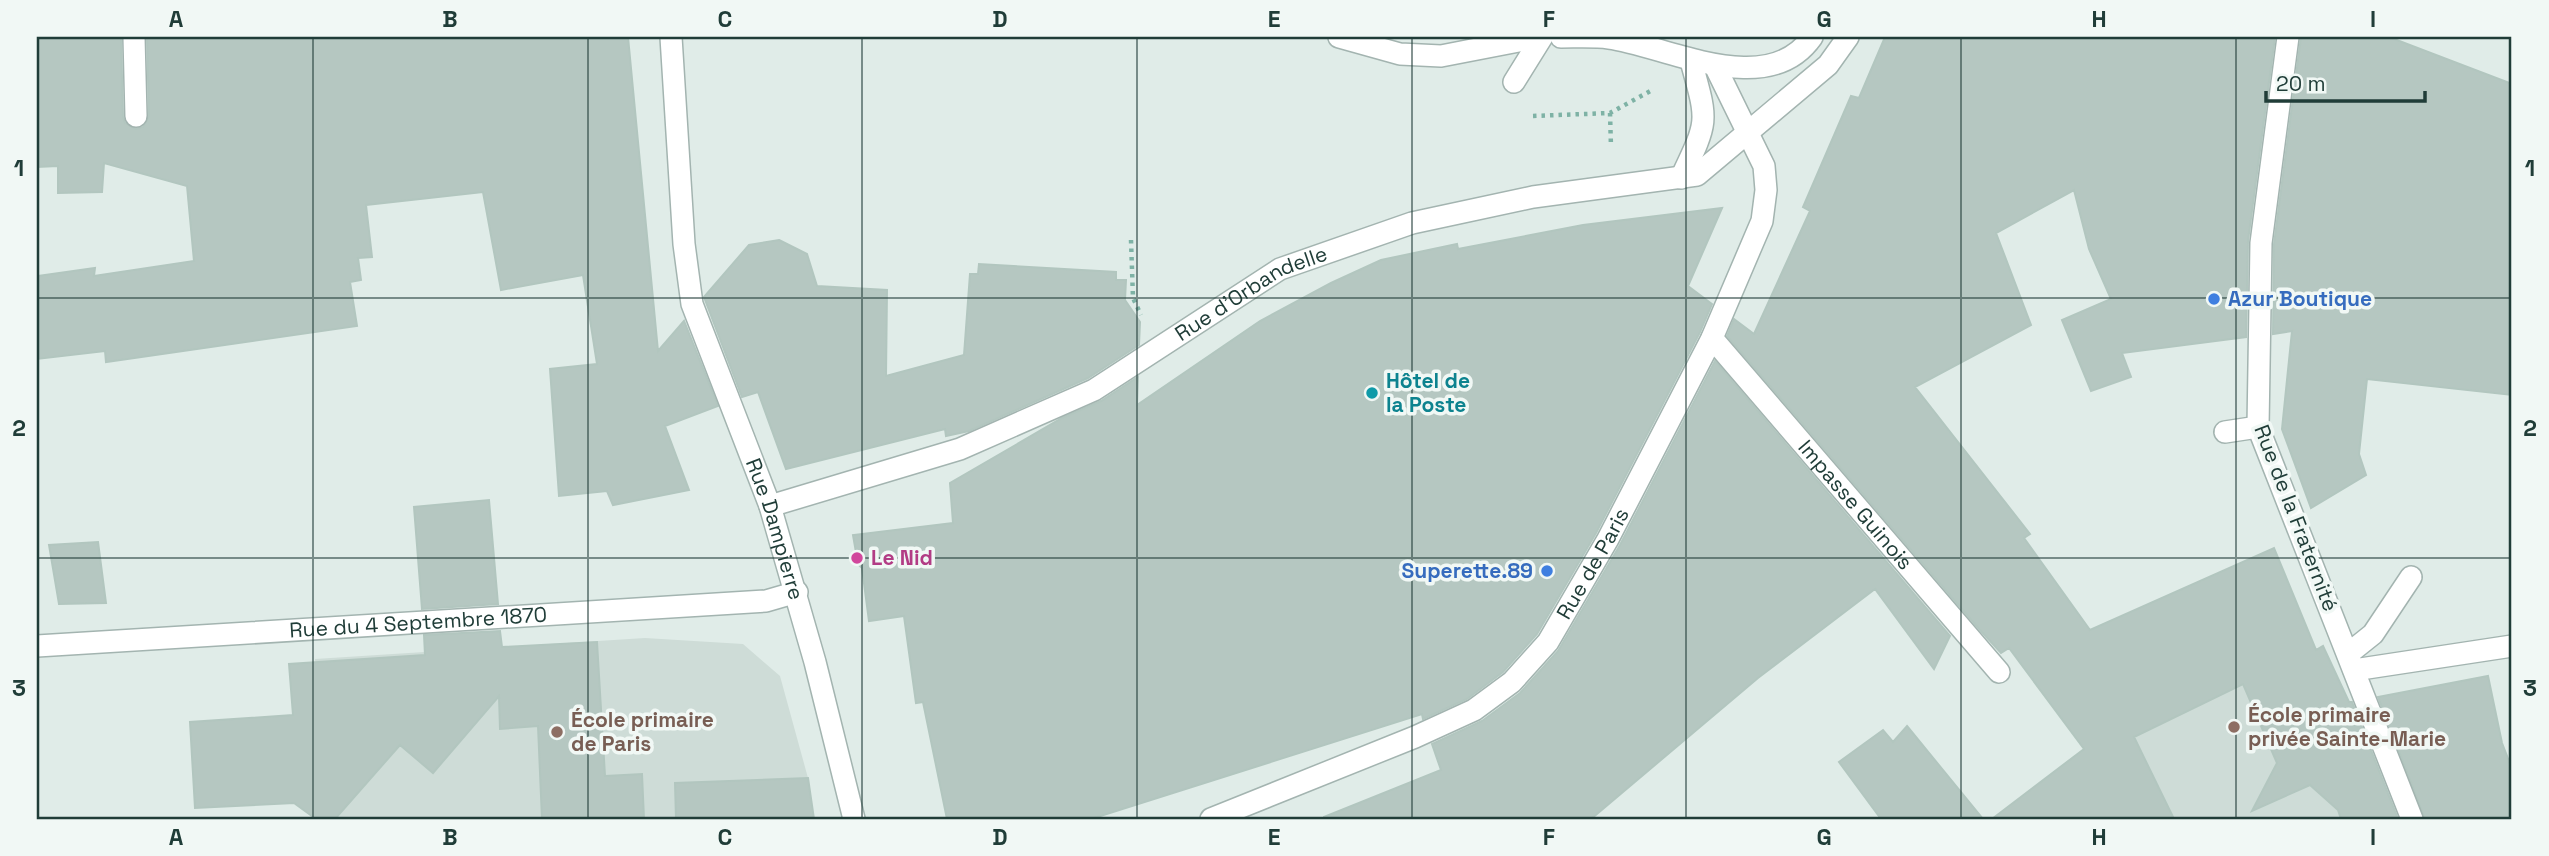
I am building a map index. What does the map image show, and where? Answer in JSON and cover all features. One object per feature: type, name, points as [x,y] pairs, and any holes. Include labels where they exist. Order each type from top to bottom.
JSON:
[{"type":"street","points":[[134,37],[136,116]]},
{"type":"street","name":"Rue Dampierre","points":[[671,37],[684,244],[692,304],[770,506],[797,592],[854,819]]},
{"type":"street","points":[[1339,37],[1400,54],[1441,56],[1489,42],[1541,37]]},
{"type":"street","points":[[1514,82],[1541,37]]},
{"type":"street","points":[[1561,37],[1610,38],[1715,66],[1760,66],[1788,59],[1812,37]]},
{"type":"street","name":"Rue d'Orbandelle","points":[[770,506],[960,449],[1094,390],[1280,269],[1412,223],[1533,197],[1697,175],[1828,65],[1848,37]]},
{"type":"street","name":"Rue de la Fraternité","points":[[2288,37],[2261,243],[2258,426],[2412,819]]},
{"type":"street","points":[[1681,178],[1704,130],[1705,114],[1691,61]]},
{"type":"street","name":"Rue de Paris","points":[[1211,819],[1415,737],[1474,710],[1512,682],[1548,642],[1574,601],[1712,338],[1762,221],[1766,190],[1763,166],[1715,66]]},
{"type":"street","name":"Impasse Guinois","points":[[1712,338],[1999,672]]},
{"type":"street","points":[[2225,432],[2258,426]]},
{"type":"street","points":[[2351,662],[2411,577]]},
{"type":"street","name":"Rue du 4 Septembre 1870","points":[[37,646],[766,601],[797,592]]},
{"type":"street","points":[[2351,662],[2512,646]]},
{"type":"path","points":[[1514,82],[1532,116],[1611,113],[1675,77],[1691,61]]},
{"type":"path","points":[[1131,240],[1133,298],[1142,318]]},
{"type":"shaded area","name":"École primaire de Paris","points":[[645,638],[743,644],[780,676],[808,778],[814,819],[328,819],[315,659]]},
{"type":"shaded area","name":"École primaire privée Sainte-Marie","points":[[2323,646],[2394,819],[1992,819],[2074,756]]},
{"type":"building","points":[[37,37],[121,37],[123,117],[125,123],[136,129],[143,127],[149,116],[147,37],[628,37],[658,351],[684,321],[718,406],[665,426],[689,490],[613,505],[607,491],[559,496],[550,369],[597,364],[583,275],[501,290],[483,192],[366,205],[372,257],[358,258],[361,280],[350,282],[357,326],[106,362],[105,351],[37,359],[37,276],[95,268],[94,276],[194,261],[187,186],[104,163],[102,192],[58,193],[58,166],[37,167]]},
{"type":"building","points":[[1885,37],[2275,37],[2248,241],[2246,337],[2122,353],[2131,377],[2091,391],[2062,320],[2111,299],[2089,249],[2074,190],[1996,233],[2031,325],[1915,387],[2030,534],[2024,538],[2090,630],[2274,548],[2316,650],[2323,646],[2349,702],[2352,702],[2398,819],[2341,819],[2338,810],[2310,785],[2252,811],[2277,763],[2243,684],[2134,737],[2174,819],[1992,819],[2084,749],[2009,648],[2001,653],[1980,630],[1727,336],[1734,319],[1754,334],[1810,211],[1803,207],[1851,96],[1859,98]]},
{"type":"building","points":[[2301,37],[2389,37],[2512,84],[2512,395],[2367,379],[2359,454],[2366,475],[2311,508],[2282,429],[2292,331],[2273,334],[2274,244]]},
{"type":"building","points":[[1722,208],[1688,286],[1712,304],[1700,332],[1596,533],[1537,634],[1503,672],[1467,699],[1423,719],[1422,714],[1091,819],[947,819],[923,702],[916,703],[904,616],[869,621],[862,568],[858,564],[853,535],[953,523],[950,483],[1062,418],[1101,401],[1138,377],[1137,405],[1260,321],[1381,260],[1457,244],[1458,249],[1583,225]]},
{"type":"building","points":[[779,240],[807,254],[817,286],[887,290],[886,376],[964,355],[970,274],[978,274],[979,264],[1116,272],[1116,280],[1126,280],[1125,300],[1140,322],[1139,345],[1088,378],[969,431],[946,436],[945,429],[786,469],[758,392],[742,397],[704,297],[749,245]]},
{"type":"building","points":[[1715,361],[1950,636],[1934,669],[1875,589],[1758,678],[1591,819],[1324,819],[1441,770],[1432,744],[1482,721],[1520,693],[1558,651],[1620,545]]},
{"type":"building","points":[[489,500],[498,604],[422,609],[414,507]]},
{"type":"building","points":[[98,542],[106,603],[59,604],[49,545]]},
{"type":"building","points":[[500,631],[502,647],[597,642],[605,776],[642,774],[644,819],[542,819],[538,726],[500,729],[499,696],[433,773],[400,745],[335,819],[316,819],[294,803],[195,808],[190,722],[293,715],[289,664],[425,655],[424,635]]},
{"type":"building","points":[[2488,676],[2502,743],[2512,769],[2512,819],[2425,819],[2378,697]]},
{"type":"building","points":[[1907,726],[1983,819],[1881,819],[1839,762],[1883,730],[1893,742]]},
{"type":"building","points":[[808,778],[814,819],[676,819],[675,783]]},
{"type":"place","name":"Azur Boutique","points":[[2214,299]]},
{"type":"place","name":"Hôtel de la Poste","points":[[1372,393]]},
{"type":"place","name":"Le Nid","points":[[857,558]]},
{"type":"place","name":"Superette.89","points":[[1547,571]]},
{"type":"place","name":"École primaire privée Sainte-Marie","points":[[2234,727]]},
{"type":"place","name":"École primaire de Paris","points":[[557,732]]}]
